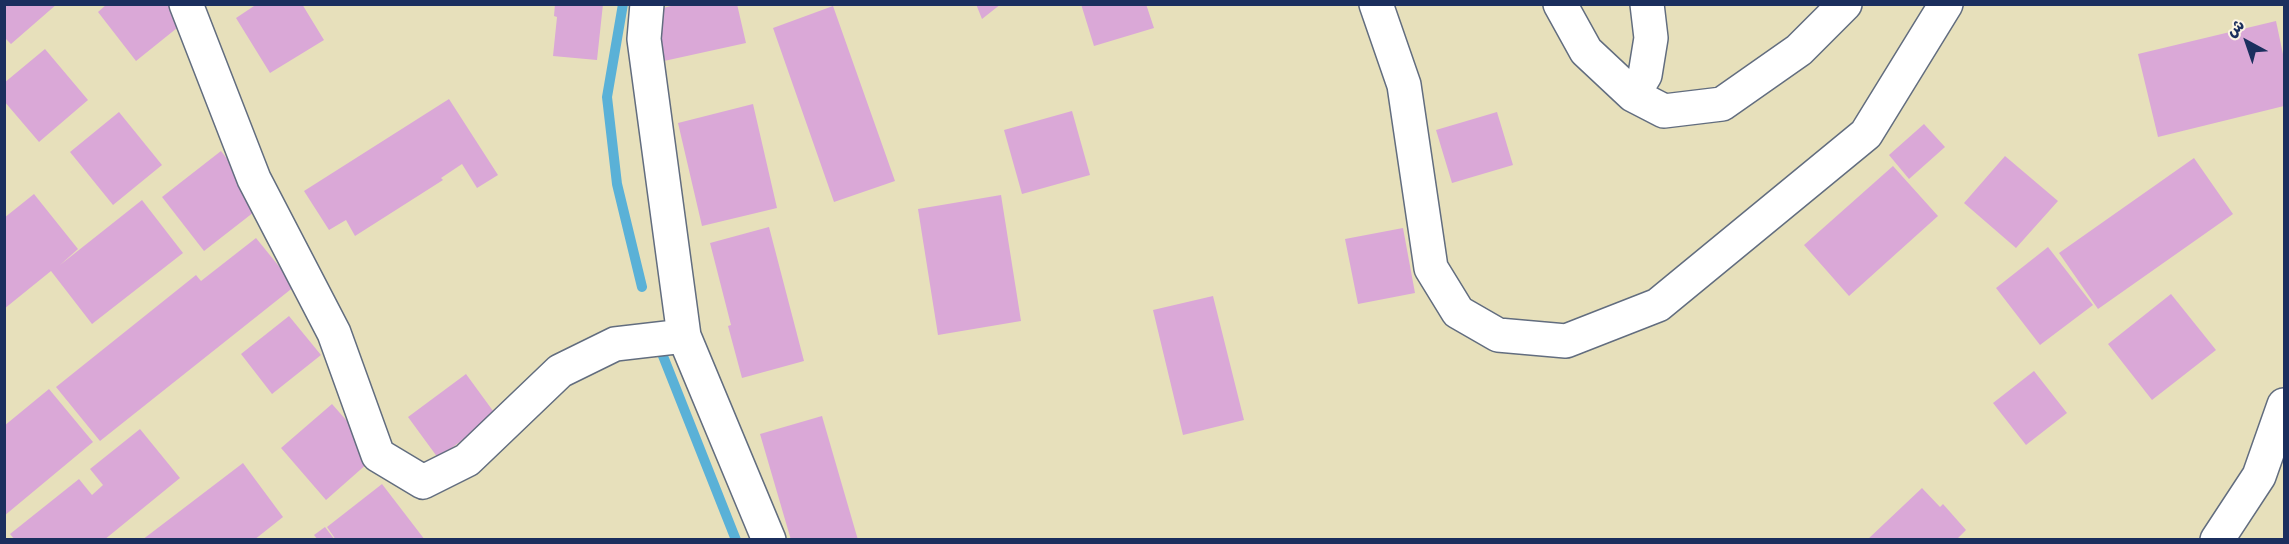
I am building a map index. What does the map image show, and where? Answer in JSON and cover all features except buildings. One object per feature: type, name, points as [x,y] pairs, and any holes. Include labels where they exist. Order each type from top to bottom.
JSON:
[{"type":"street","points":[[186,4],[254,179],[334,333],[378,455],[423,482],[467,460],[560,371],[615,344],[684,336]]},
{"type":"street","points":[[647,4],[644,39],[684,336],[769,540]]},
{"type":"street","points":[[1376,4],[1404,85],[1431,268],[1458,312],[1498,335],[1566,341],[1658,305],[1866,134],[1946,4]]},
{"type":"street","points":[[1560,4],[1586,51],[1633,95],[1664,111],[1722,104],[1799,50],[1845,4]]},
{"type":"street","points":[[1633,95],[1645,75],[1651,38],[1647,4]]},
{"type":"street","points":[[2217,540],[2259,476],[2284,405]]},
{"type":"waterway","points":[[623,4],[607,97],[617,184],[642,287]]},
{"type":"waterway","points":[[663,356],[736,540]]}]
